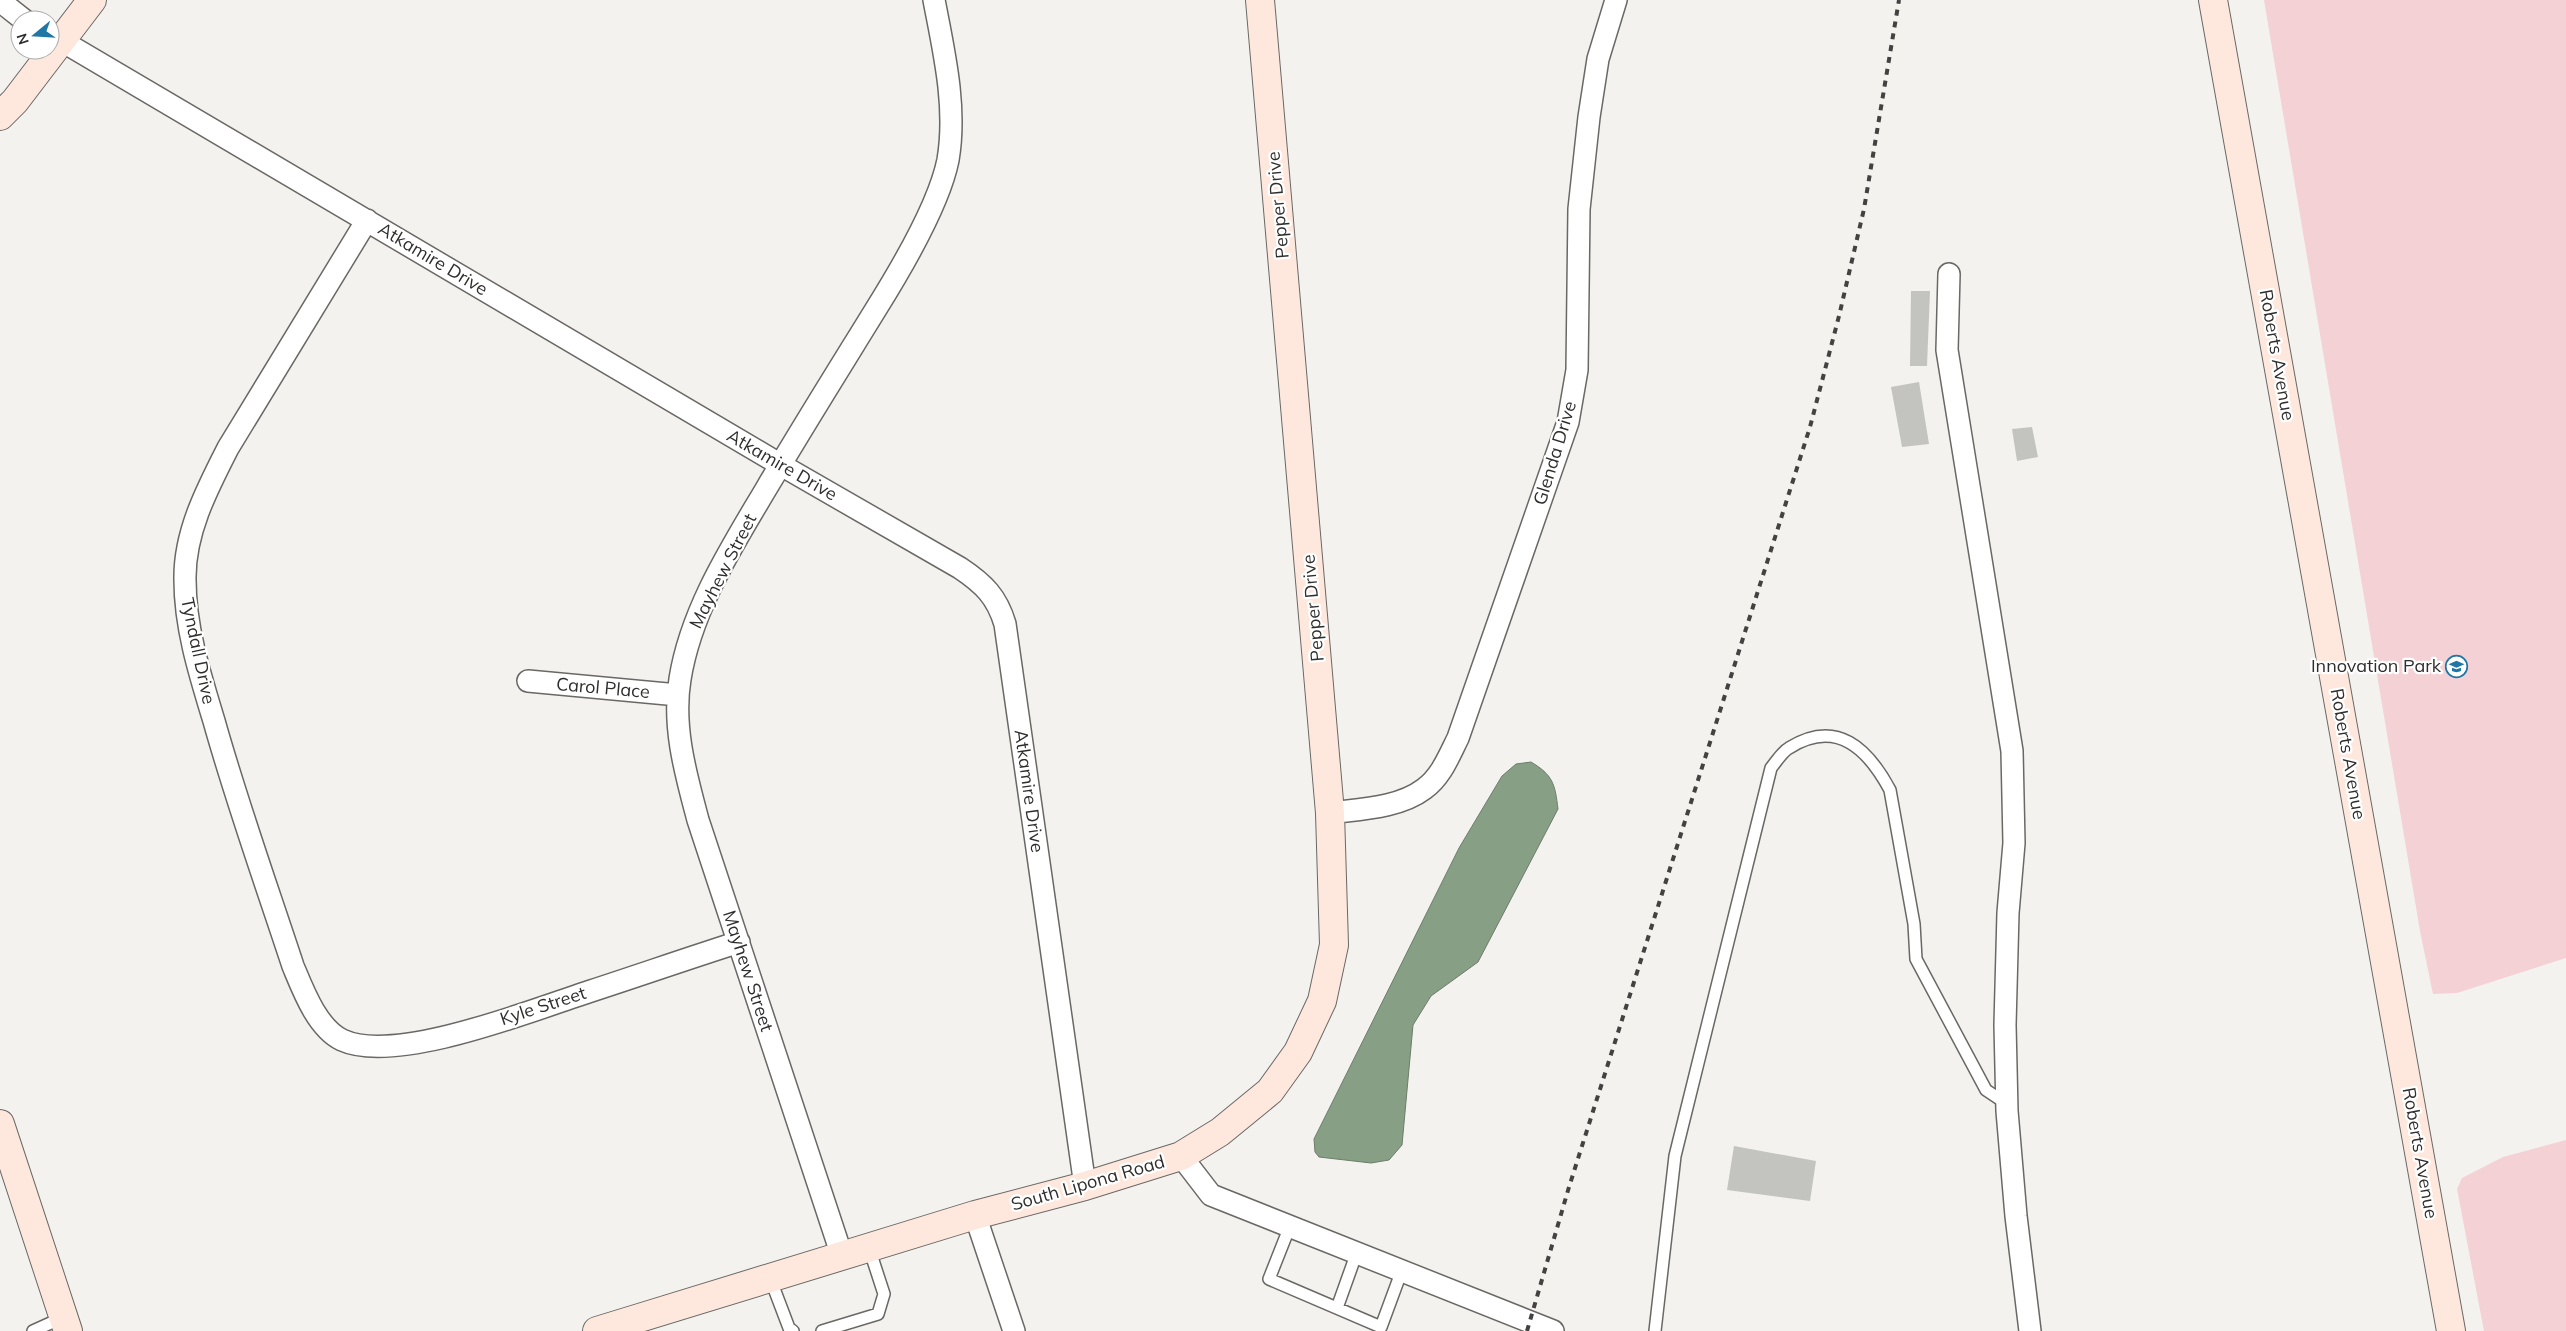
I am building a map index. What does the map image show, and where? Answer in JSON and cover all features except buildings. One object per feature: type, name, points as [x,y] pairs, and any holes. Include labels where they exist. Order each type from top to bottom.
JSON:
[{"type":"street","points":[[60,33],[92,0]]},
{"type":"street","name":"Mayhew Street","points":[[842,1256],[698,820],[683,764],[678,722],[678,694],[687,644],[705,599],[733,545],[895,277],[929,213],[947,163],[951,140],[951,105],[945,56],[934,0]]},
{"type":"street","name":"Pepper Drive","points":[[1181,1156],[1220,1132],[1270,1091],[1298,1052],[1322,1001],[1334,945],[1330,813],[1260,0]]},
{"type":"street","name":"Glenda Drive","points":[[1330,813],[1401,800],[1424,790],[1441,770],[1458,738],[1568,422],[1577,370],[1579,209],[1589,117],[1598,59],[1616,0]]},
{"type":"street","name":"Roberts Avenue","points":[[2213,0],[2452,1331]]},
{"type":"street","points":[[0,1],[11,10]]},
{"type":"street","name":"Atkamire Drive","points":[[60,39],[781,465],[960,568],[983,584],[1000,608],[1005,624],[1085,1186]]},
{"type":"street","points":[[0,116],[15,101],[41,60]]},
{"type":"street","name":"Tyndall Drive","points":[[343,1040],[322,1021],[293,966],[223,752],[197,663],[188,617],[185,579],[188,547],[210,483],[228,448],[367,220]]},
{"type":"street","points":[[1949,274],[1947,350],[2012,751],[2014,843],[2008,913],[2005,1025],[2007,1104],[2016,1216],[2030,1331]]},
{"type":"street","name":"Carol Place","points":[[528,681],[678,694]]},
{"type":"street","name":"Kyle Street","points":[[343,1040],[359,1046],[389,1046],[464,1032],[739,942]]},
{"type":"street","points":[[0,1124],[5,1159],[66,1324]]},
{"type":"street","name":"South Lipona Road","points":[[597,1331],[975,1215],[1085,1186],[1181,1156],[1211,1195],[1553,1331]]},
{"type":"street","points":[[975,1215],[1014,1331]]},
{"type":"lane","points":[[1655,1331],[1675,1156],[1771,768],[1787,748],[1810,738],[1837,737],[1854,743],[1868,755],[1881,774],[1890,790],[1914,924],[1916,959],[1986,1090],[2007,1104]]},
{"type":"lane","points":[[1290,1226],[1269,1279],[1381,1326],[1402,1270]]},
{"type":"lane","points":[[822,1331],[878,1314],[884,1294],[869,1248]]},
{"type":"lane","points":[[1337,1308],[1356,1252]]},
{"type":"lane","points":[[770,1278],[789,1328],[793,1331]]},
{"type":"lane","points":[[33,1331],[66,1324]]},
{"type":"shaded area","name":"Innovation Park","points":[[2264,0],[2566,0],[2566,958],[2457,993],[2433,994],[2420,931]]},
{"type":"shaded area","points":[[1531,762],[1544,771],[1552,781],[1558,809],[1478,962],[1431,996],[1413,1025],[1402,1145],[1389,1160],[1371,1163],[1319,1157],[1315,1152],[1314,1139],[1459,848],[1502,776],[1516,764]]},
{"type":"shaded area","points":[[2566,1140],[2566,1331],[2484,1331],[2457,1189],[2462,1178],[2503,1157]]},
{"type":"railway","points":[[1527,1331],[1569,1187],[1810,427],[1864,209],[1899,0]]},
{"type":"place","name":"Innovation Park","points":[[2457,666]]}]
